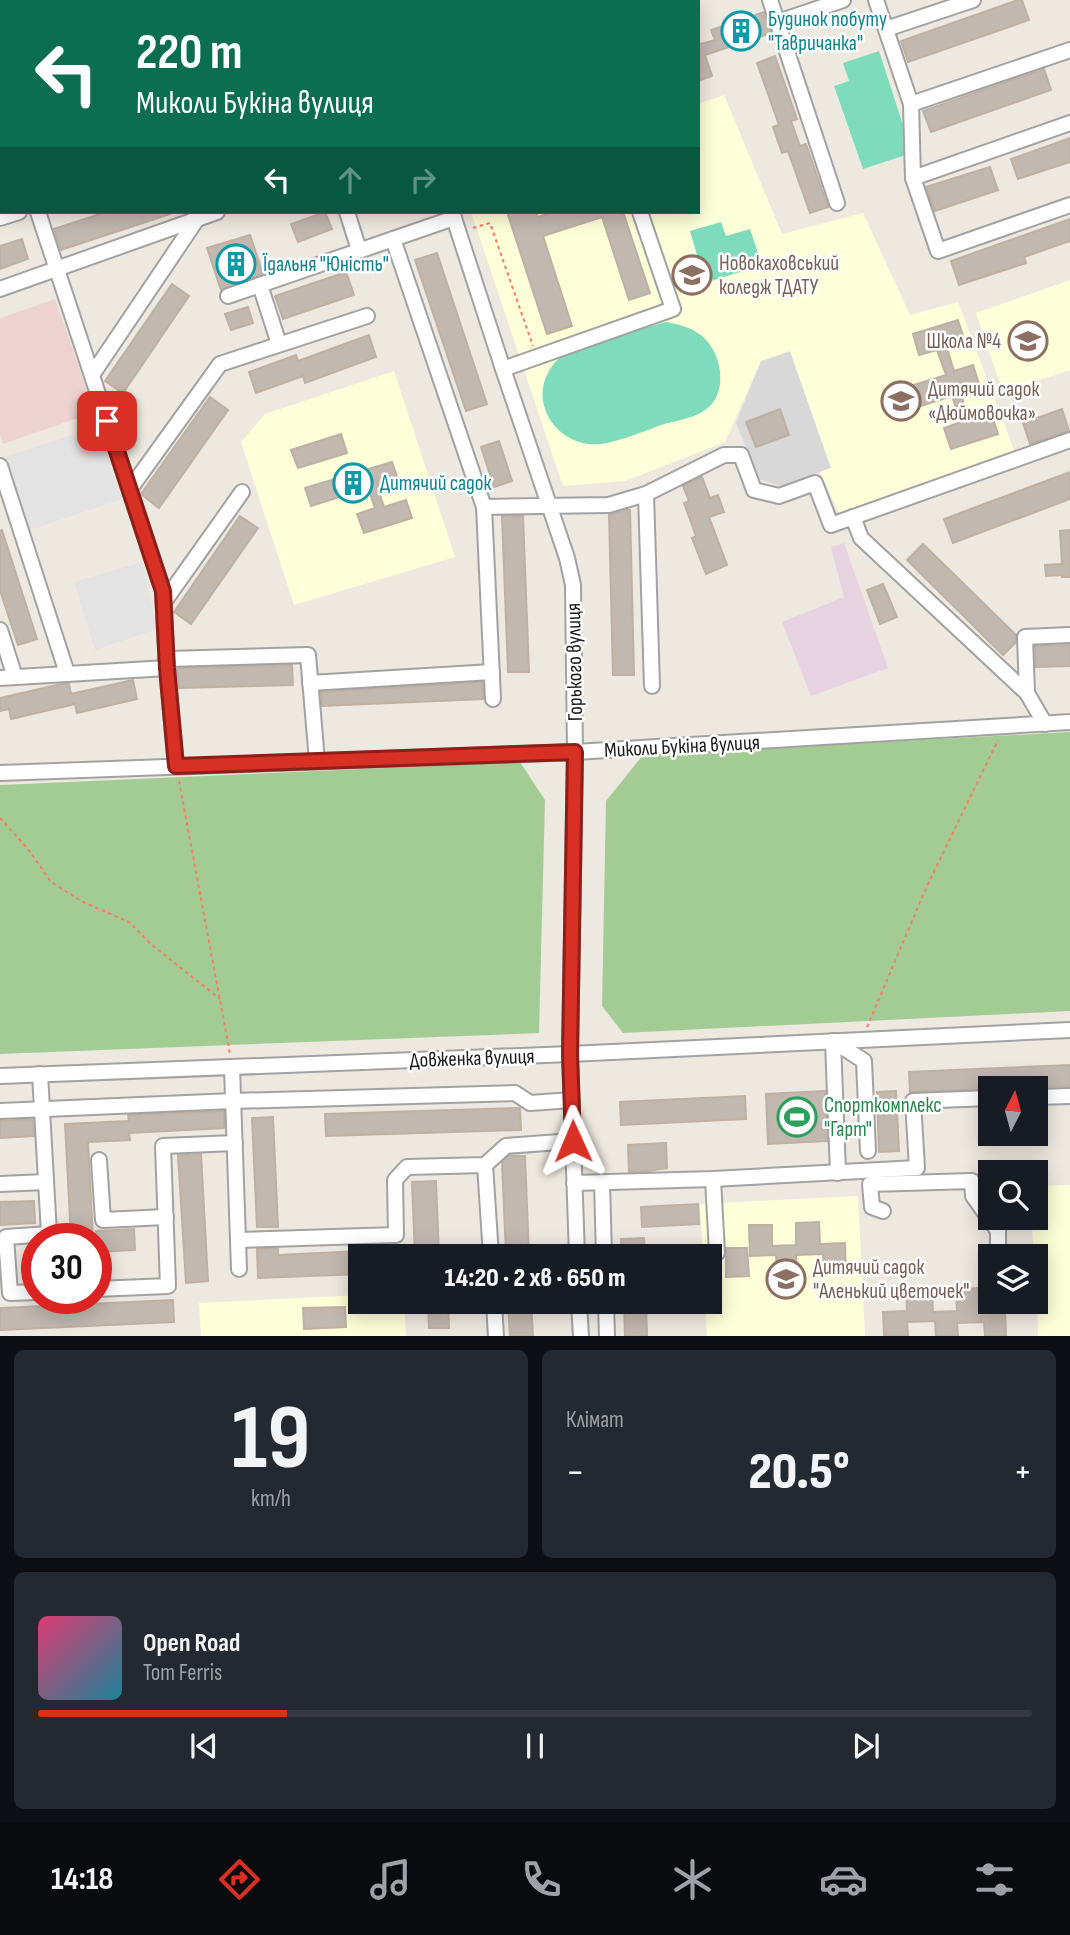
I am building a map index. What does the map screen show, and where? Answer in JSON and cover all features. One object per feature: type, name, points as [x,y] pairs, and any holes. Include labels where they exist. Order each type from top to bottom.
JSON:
[{"type":"street","points":[[770,0],[837,203]]},
{"type":"street","points":[[778,22],[843,0]]},
{"type":"street","points":[[876,0],[911,104],[913,178],[938,251],[1070,205]]},
{"type":"street","points":[[887,29],[973,0]]},
{"type":"street","points":[[911,104],[1070,50]]},
{"type":"street","points":[[913,178],[1070,123]]},
{"type":"street","points":[[39,214],[163,591],[176,766]]},
{"type":"street","points":[[348,214],[359,250]]},
{"type":"street","points":[[503,369],[673,309],[641,214]]},
{"type":"street","points":[[0,289],[196,215]]},
{"type":"street","points":[[92,375],[196,215]]},
{"type":"street","points":[[228,296],[393,239],[453,215]]},
{"type":"street","name":"Горького вулиця","points":[[453,215],[568,558],[573,585],[575,752],[570,1054],[577,1244]]},
{"type":"street","points":[[393,239],[484,506],[493,699]]},
{"type":"street","points":[[260,285],[279,344]]},
{"type":"street","points":[[130,489],[220,364],[367,316]]},
{"type":"street","points":[[484,506],[609,505],[646,494],[724,455],[741,455],[754,490],[779,496],[815,482],[831,525],[1070,440]]},
{"type":"street","points":[[0,466],[67,673]]},
{"type":"street","points":[[164,601],[243,492]]},
{"type":"street","points":[[646,494],[652,686]]},
{"type":"street","points":[[853,517],[861,538],[1027,693],[1045,724]]},
{"type":"street","points":[[0,630],[7,677],[308,654],[317,761]]},
{"type":"street","points":[[1027,693],[1025,637],[1070,635]]},
{"type":"street","points":[[310,683],[492,672]]},
{"type":"street","name":"Миколи Букіна вулиця","points":[[0,774],[575,752],[1070,722]]},
{"type":"street","name":"Довженка вулиця","points":[[0,1076],[570,1054],[1070,1030]]},
{"type":"street","points":[[833,1041],[864,1061],[868,1152]]},
{"type":"street","points":[[833,1041],[838,1172]]},
{"type":"street","points":[[232,1068],[239,1269]]},
{"type":"street","points":[[40,1074],[49,1223]]},
{"type":"street","points":[[0,1111],[516,1093],[530,1103],[572,1100]]},
{"type":"street","points":[[1048,1097],[1070,1096]]},
{"type":"street","points":[[574,1183],[917,1168],[913,1101],[978,1098]]},
{"type":"street","points":[[238,1240],[396,1235],[395,1180],[407,1167],[485,1165],[506,1146],[573,1141]]},
{"type":"street","points":[[112,1288],[168,1286],[163,1146],[235,1143]]},
{"type":"street","points":[[99,1160],[103,1220],[166,1217]]},
{"type":"street","points":[[485,1165],[490,1244]]},
{"type":"street","points":[[858,1172],[870,1184],[872,1207],[883,1211]]},
{"type":"street","points":[[713,1179],[717,1244]]},
{"type":"street","points":[[870,1184],[972,1181],[973,1196],[998,1231],[998,1244]]},
{"type":"street","points":[[0,1184],[46,1182]]},
{"type":"street","points":[[602,1182],[604,1244]]},
{"type":"street","points":[[21,1236],[6,1237],[10,1293],[21,1293]]},
{"type":"street","points":[[495,1314],[496,1336]]},
{"type":"street","points":[[580,1314],[581,1336]]},
{"type":"street","points":[[606,1314],[607,1336]]},
{"type":"path","points":[[459,233],[490,223],[538,358]]},
{"type":"path","points":[[862,1039],[927,886],[1005,726]]},
{"type":"path","points":[[176,766],[232,1068]]},
{"type":"path","points":[[0,818],[28,849],[51,882],[83,902],[129,922],[220,999]]},
{"type":"shaded area","name":"Новокаховський коледж ТДАТУ","points":[[724,95],[782,234],[863,213],[910,315],[958,302],[1014,450],[839,513],[820,472],[831,468],[790,351],[761,361],[725,442],[625,481],[563,486],[472,214],[700,214],[700,103]]},
{"type":"shaded area","name":"Школа №4","points":[[1070,280],[1070,370],[1003,392],[976,313]]},
{"type":"shaded area","points":[[55,299],[95,412],[3,444],[0,435],[0,318]]},
{"type":"shaded area","points":[[790,351],[831,468],[780,486],[759,479],[736,423],[761,361]]},
{"type":"shaded area","points":[[394,371],[455,557],[294,605],[241,442],[265,414]]},
{"type":"shaded area","points":[[97,427],[122,499],[30,530],[5,457]]},
{"type":"shaded area","points":[[844,543],[888,668],[811,696],[782,622],[844,597],[831,547]]},
{"type":"shaded area","points":[[142,562],[157,629],[95,650],[74,582]]},
{"type":"shaded area","points":[[1070,1185],[1070,1336],[1038,1336],[1037,1314],[1048,1314],[1048,1244],[1033,1244],[1032,1230],[1048,1230],[1048,1186]]},
{"type":"shaded area","name":"Дитячий садок \"Аленький цветочек\"","points":[[858,1196],[865,1336],[707,1336],[706,1314],[722,1314],[722,1244],[702,1244],[700,1204]]},
{"type":"shaded area","points":[[348,1296],[348,1314],[405,1314],[406,1336],[201,1336],[199,1303]]},
{"type":"green space","points":[[879,51],[912,153],[863,169],[834,86],[849,81],[843,63]]},
{"type":"green space","points":[[721,222],[726,236],[750,229],[762,265],[705,283],[690,231]]},
{"type":"green space","points":[[666,322],[696,332],[712,348],[719,364],[720,387],[709,407],[687,418],[611,442],[593,444],[577,441],[564,434],[553,423],[546,410],[543,395],[545,380],[557,360],[585,345]]},
{"type":"green space","points":[[1070,732],[1070,1011],[623,1033],[602,1006],[606,801],[643,755]]},
{"type":"green space","points":[[520,762],[545,800],[539,1033],[0,1054],[0,785]]},
{"type":"building","points":[[1022,0],[1029,20],[908,62],[901,41]]},
{"type":"building","name":"Будинок побуту \"Тавричанка\"","points":[[764,12],[771,33],[705,55],[712,76],[700,80],[700,43],[715,40],[711,30]]},
{"type":"building","points":[[775,56],[797,119],[791,121],[800,146],[806,144],[828,207],[810,213],[788,151],[782,153],[773,127],[779,125],[757,63]]},
{"type":"building","points":[[1044,69],[1051,90],[931,132],[923,111]]},
{"type":"building","points":[[1070,138],[1070,162],[1018,179],[1011,159]]},
{"type":"building","points":[[990,167],[998,190],[935,211],[926,187]]},
{"type":"building","points":[[100,214],[170,214],[61,250],[54,229]]},
{"type":"building","points":[[326,214],[332,229],[298,242],[291,224]]},
{"type":"building","points":[[508,214],[537,214],[538,217],[547,214],[624,214],[650,293],[629,300],[602,217],[543,236],[572,326],[547,334]]},
{"type":"building","points":[[1070,219],[1070,241],[1024,257],[1026,263],[959,285],[951,261]]},
{"type":"building","name":"Їдальня \"Юність\"","points":[[250,235],[263,274],[221,290],[207,248]]},
{"type":"building","points":[[22,239],[28,259],[0,269],[0,246]]},
{"type":"building","points":[[437,253],[487,404],[466,411],[415,260]]},
{"type":"building","points":[[346,272],[354,295],[283,319],[275,296]]},
{"type":"building","points":[[172,284],[189,296],[123,393],[105,381]]},
{"type":"building","points":[[248,307],[253,323],[231,330],[225,314]]},
{"type":"building","points":[[958,320],[965,342],[947,348],[954,371],[973,365],[980,387],[961,394],[968,417],[990,410],[998,434],[951,449],[944,428],[961,422],[952,396],[908,410],[901,389],[946,375],[937,350],[919,355],[913,334]]},
{"type":"building","points":[[369,335],[376,357],[305,383],[303,376],[256,393],[249,372],[296,355],[298,361]]},
{"type":"building","points":[[210,397],[228,410],[159,508],[141,494]]},
{"type":"building","points":[[780,409],[789,435],[756,447],[746,422]]},
{"type":"building","points":[[1062,409],[1069,431],[1030,444],[1023,423]]},
{"type":"building","points":[[341,434],[347,453],[298,468],[291,450]]},
{"type":"building","points":[[499,441],[512,481],[494,487],[481,447]]},
{"type":"building","name":"Дитячий садок","points":[[392,462],[398,479],[377,486],[384,507],[406,500],[412,518],[364,533],[357,514],[375,508],[368,488],[311,506],[305,488]]},
{"type":"building","points":[[1070,472],[1070,499],[953,543],[944,519]]},
{"type":"building","points":[[702,477],[710,498],[718,495],[724,512],[709,517],[727,565],[706,574],[692,538],[696,536],[684,503],[689,501],[683,486]]},
{"type":"building","points":[[630,510],[634,675],[613,675],[609,515]]},
{"type":"building","points":[[240,516],[258,528],[191,624],[174,612]]},
{"type":"building","points":[[502,516],[523,516],[529,672],[508,672]]},
{"type":"building","points":[[2,530],[37,639],[18,645],[0,590]]},
{"type":"building","points":[[1070,530],[1070,577],[1046,576],[1045,565],[1062,564],[1060,531]]},
{"type":"building","points":[[923,544],[1016,635],[1016,642],[1003,655],[907,560]]},
{"type":"building","points":[[883,584],[897,617],[880,624],[867,590]]},
{"type":"building","points":[[1070,645],[1070,666],[1036,667],[1035,646]]},
{"type":"building","points":[[292,665],[293,685],[179,688],[177,668]]},
{"type":"building","points":[[133,680],[137,699],[77,713],[75,704],[11,719],[9,709],[0,711],[0,698],[61,684],[69,684],[71,694]]},
{"type":"building","points":[[483,682],[483,699],[322,706],[321,692]]},
{"type":"building","points":[[1070,1065],[1070,1086],[1048,1087],[1048,1076],[978,1076],[978,1089],[910,1092],[909,1072]]},
{"type":"building","name":"Спорткомплекс \"Гарт\"","points":[[825,1091],[827,1141],[768,1144],[766,1094]]},
{"type":"building","points":[[896,1091],[899,1151],[879,1152],[877,1092]]},
{"type":"building","points":[[745,1096],[746,1119],[621,1125],[620,1102]]},
{"type":"building","points":[[520,1108],[521,1130],[326,1136],[325,1114]]},
{"type":"building","points":[[224,1111],[224,1128],[129,1133],[130,1140],[88,1142],[92,1223],[70,1223],[65,1124],[129,1121],[128,1115]]},
{"type":"building","points":[[273,1117],[278,1227],[257,1227],[252,1118]]},
{"type":"building","points":[[33,1119],[34,1136],[0,1138],[0,1121]]},
{"type":"building","points":[[666,1143],[667,1168],[629,1172],[628,1145]]},
{"type":"building","points":[[201,1154],[208,1281],[186,1283],[178,1155]]},
{"type":"building","points":[[509,1156],[525,1156],[529,1244],[505,1244],[502,1162]]},
{"type":"building","points":[[436,1181],[439,1244],[415,1244],[412,1182]]},
{"type":"building","points":[[34,1201],[35,1223],[0,1225],[0,1202]]},
{"type":"building","points":[[698,1204],[699,1224],[642,1227],[641,1207]]},
{"type":"building","points":[[819,1222],[820,1244],[845,1243],[846,1274],[824,1274],[823,1254],[796,1255],[797,1273],[777,1274],[776,1255],[750,1256],[749,1225],[772,1225],[772,1246],[796,1245],[796,1223]]},
{"type":"building","points":[[134,1229],[135,1250],[112,1251],[112,1230]]},
{"type":"building","points":[[644,1238],[644,1244],[621,1244],[621,1239]]},
{"type":"building","points":[[278,1248],[278,1255],[348,1252],[348,1274],[258,1278],[257,1249]]},
{"type":"building","points":[[726,1248],[747,1248],[749,1276],[726,1277]]},
{"type":"building","points":[[978,1288],[978,1314],[1005,1314],[1006,1336],[985,1336],[984,1322],[957,1323],[958,1336],[936,1336],[935,1321],[907,1322],[908,1336],[884,1336],[883,1312],[907,1311],[906,1290],[932,1289],[933,1312],[957,1311],[956,1289]]},
{"type":"building","points":[[173,1300],[174,1322],[0,1330],[0,1308],[21,1307],[21,1314],[112,1314],[112,1303]]},
{"type":"building","points":[[345,1307],[346,1327],[304,1329],[303,1308]]},
{"type":"building","points":[[428,1314],[448,1314],[449,1328],[429,1328]]},
{"type":"building","points":[[509,1314],[532,1314],[533,1336],[510,1336]]},
{"type":"building","points":[[624,1314],[646,1314],[647,1336],[625,1336]]},
{"type":"place","name":"Будинок побуту \"Тавричанка\"","points":[[741,31]]},
{"type":"place","name":"Їдальня \"Юність\"","points":[[236,264]]},
{"type":"place","name":"Новокаховський коледж ТДАТУ","points":[[692,275]]},
{"type":"place","name":"Школа №4","points":[[1028,341]]},
{"type":"place","name":"Дитячий садок «Дюймовочка»","points":[[901,401]]},
{"type":"place","name":"Дитячий садок","points":[[353,483]]},
{"type":"place","name":"Спорткомплекс \"Гарт\"","points":[[797,1117]]},
{"type":"place","name":"Дитячий садок \"Аленький цветочек\"","points":[[786,1279]]},
{"type":"route","points":[[107,421],[163,591],[176,766],[575,752],[570,1054],[573,1141]]}]
